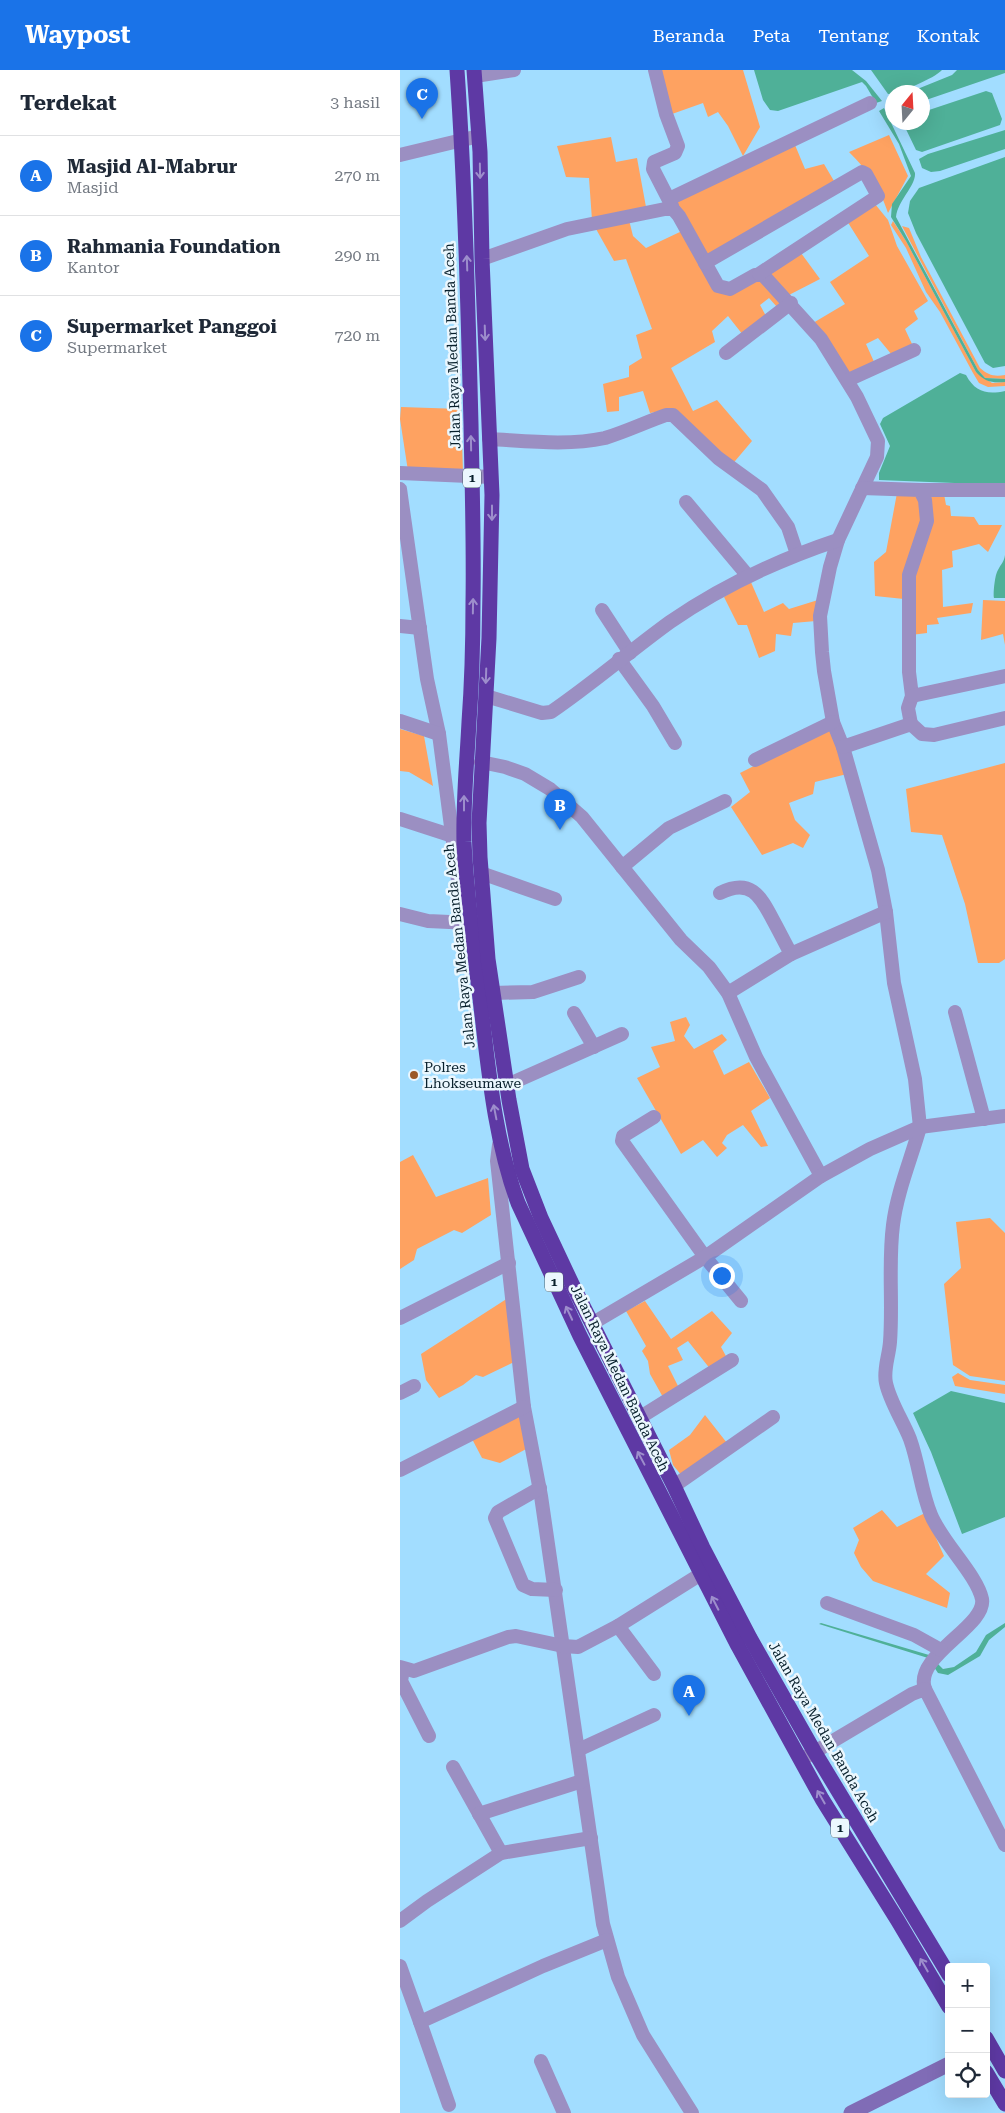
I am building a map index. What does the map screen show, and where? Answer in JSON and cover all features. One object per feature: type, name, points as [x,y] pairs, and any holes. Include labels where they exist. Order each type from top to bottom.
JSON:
[{"type":"highway","name":"Jalan Raya Medan Banda Aceh","points":[[456,70],[462,139],[469,314],[473,601],[469,723],[458,837],[481,873],[488,959],[487,995],[493,1103],[509,1180],[534,1239],[580,1336],[762,1674],[801,1760],[822,1799],[945,2000]]},
{"type":"highway","name":"Jalan Raya Medan Banda Aceh","points":[[475,73],[479,136],[492,548],[486,696],[478,823],[468,887],[471,923],[527,1186],[541,1218],[674,1486],[707,1570]]},
{"type":"highway","name":"Jalan Raya Medan Banda Aceh","points":[[762,1674],[814,1751],[945,1968]]},
{"type":"highway","points":[[990,2046],[1005,2071]]},
{"type":"highway","points":[[990,2079],[1005,2104]]},
{"type":"street","points":[[475,73],[514,70]]},
{"type":"street","points":[[655,70],[666,114],[678,146],[674,153],[653,164],[656,176],[716,283],[724,289],[730,289],[759,274],[878,196],[866,174],[862,172],[705,263]]},
{"type":"street","points":[[482,259],[567,229],[665,209],[671,204],[870,102]]},
{"type":"street","points":[[400,155],[479,136]]},
{"type":"street","points":[[759,274],[763,274],[821,339],[848,380],[878,441],[877,457],[838,540],[820,616],[824,671],[834,722],[843,747],[878,870],[886,912],[894,984],[915,1079],[920,1127],[893,1227],[890,1344],[885,1368],[886,1383],[910,1440],[930,1513],[936,1527],[976,1584],[983,1601],[980,1612],[975,1620],[936,1659],[924,1675],[922,1682],[1005,1845]]},
{"type":"street","points":[[726,353],[790,303]]},
{"type":"street","points":[[848,380],[914,350]]},
{"type":"street","points":[[489,439],[553,442],[595,440],[666,414],[673,415],[718,458],[762,490],[788,527],[797,554]]},
{"type":"street","points":[[400,473],[491,477]]},
{"type":"street","points":[[862,488],[1004,490]]},
{"type":"street","points":[[400,489],[403,538],[420,628],[427,679],[458,837],[459,888],[468,887]]},
{"type":"street","points":[[920,490],[925,500],[927,521],[909,576],[909,672],[912,696],[908,708],[911,724],[922,734],[934,735],[1005,718]]},
{"type":"street","points":[[686,502],[748,576]]},
{"type":"street","points":[[486,696],[542,713],[548,713],[670,623],[748,576],[797,554],[838,540]]},
{"type":"street","points":[[602,610],[652,706],[675,743]]},
{"type":"street","points":[[400,626],[420,628]]},
{"type":"street","points":[[912,696],[1005,676]]},
{"type":"street","points":[[400,721],[439,734]]},
{"type":"street","points":[[755,760],[834,722]]},
{"type":"street","points":[[843,747],[911,724]]},
{"type":"street","points":[[481,762],[525,774],[550,789],[582,817],[681,940],[709,967],[728,993],[756,1057],[820,1176]]},
{"type":"street","points":[[622,867],[669,828],[725,801]]},
{"type":"street","points":[[400,819],[458,837]]},
{"type":"street","points":[[481,873],[555,899]]},
{"type":"street","points":[[720,893],[732,887],[740,887],[748,888],[757,894],[764,902],[791,954]]},
{"type":"street","points":[[728,993],[791,954],[886,912]]},
{"type":"street","points":[[400,914],[428,921],[471,923]]},
{"type":"street","points":[[487,995],[533,992],[579,978]]},
{"type":"street","points":[[955,1012],[984,1119]]},
{"type":"street","points":[[574,1013],[594,1047]]},
{"type":"street","points":[[507,1085],[622,1034]]},
{"type":"street","points":[[593,1323],[705,1257],[820,1176],[870,1149],[920,1127],[1005,1116]]},
{"type":"street","points":[[654,1117],[623,1136],[622,1141],[705,1257],[741,1301]]},
{"type":"street","points":[[500,1139],[498,1160],[524,1407],[540,1488],[556,1590],[603,1924],[618,1977],[643,2035],[692,2113]]},
{"type":"street","points":[[400,1318],[510,1263]]},
{"type":"street","points":[[639,1418],[732,1360]]},
{"type":"street","points":[[400,1393],[414,1386]]},
{"type":"street","points":[[400,1470],[524,1407]]},
{"type":"street","points":[[674,1486],[773,1417]]},
{"type":"street","points":[[540,1488],[498,1512],[495,1518],[523,1585],[532,1589],[556,1590]]},
{"type":"street","points":[[429,1736],[401,1681],[402,1668],[414,1671],[508,1637],[525,1636],[563,1646],[578,1646],[618,1626],[707,1570]]},
{"type":"street","points":[[827,1603],[914,1635],[936,1659]]},
{"type":"street","points":[[618,1626],[654,1674]]},
{"type":"street","points":[[801,1760],[885,1712],[912,1694],[925,1689]]},
{"type":"street","points":[[578,1750],[654,1714]]},
{"type":"street","points":[[453,1768],[501,1853]]},
{"type":"street","points":[[479,1814],[582,1781]]},
{"type":"street","points":[[400,1921],[427,1901],[501,1853],[591,1838]]},
{"type":"street","points":[[420,2022],[543,1966],[607,1940]]},
{"type":"street","points":[[400,1966],[449,2105]]},
{"type":"street","points":[[541,2061],[564,2113]]},
{"type":"street","points":[[851,2113],[945,2066]]},
{"type":"shaded area","points":[[658,70],[743,70],[760,127],[743,156],[728,126],[718,112],[708,117],[703,103],[672,114]]},
{"type":"shaded area","points":[[754,70],[852,70],[866,81],[882,101],[876,103],[862,82],[778,111],[770,110],[763,100]]},
{"type":"shaded area","points":[[871,70],[942,70],[916,85],[885,85],[885,90]]},
{"type":"shaded area","points":[[957,70],[1005,70],[1005,73],[930,99],[930,85],[927,85],[952,75]]},
{"type":"shaded area","points":[[986,91],[992,93],[1002,119],[1000,125],[922,152],[916,150],[906,130],[930,130],[930,110]]},
{"type":"shaded area","points":[[884,108],[885,121],[879,111]]},
{"type":"shaded area","points":[[891,130],[894,130],[915,173],[915,178],[897,211],[896,217],[978,370],[985,378],[1005,379],[1005,382],[989,381],[982,378],[976,372],[906,241],[891,217],[892,204],[911,176],[899,144]]},
{"type":"shaded area","points":[[1005,130],[1005,149],[940,171],[931,172],[922,168],[919,159],[928,154]]},
{"type":"shaded area","points":[[889,135],[908,176],[888,213],[873,180],[849,152]]},
{"type":"shaded area","points":[[611,137],[616,162],[637,158],[646,207],[592,220],[589,178],[566,177],[557,146]]},
{"type":"shaded area","points":[[795,145],[805,169],[824,164],[834,181],[706,258],[675,203]]},
{"type":"shaded area","points":[[1005,157],[1005,366],[993,368],[985,363],[916,233],[908,213],[910,201],[919,188]]},
{"type":"shaded area","points":[[875,204],[888,220],[897,246],[928,301],[914,311],[918,319],[905,329],[912,344],[892,355],[878,338],[866,344],[875,364],[849,376],[813,323],[845,304],[830,282],[869,256],[847,221]]},
{"type":"shaded area","points":[[629,220],[633,236],[646,248],[682,231],[724,294],[760,278],[784,301],[777,307],[769,298],[760,305],[766,316],[743,335],[728,316],[712,331],[715,342],[671,368],[693,411],[717,400],[752,441],[730,467],[671,409],[650,413],[643,391],[619,397],[619,411],[607,412],[603,384],[629,377],[629,366],[642,358],[636,335],[652,329],[626,259],[614,261],[596,229]]},
{"type":"shaded area","points":[[893,221],[906,241],[976,372],[992,383],[1005,382],[1005,386],[988,387],[979,383],[940,312],[926,292],[906,248],[891,225]]},
{"type":"shaded area","points":[[902,226],[909,228],[921,257],[980,368],[991,375],[1005,375],[1005,379],[985,378],[978,370]]},
{"type":"shaded area","points":[[801,253],[820,279],[787,296],[768,273]]},
{"type":"shaded area","points":[[960,373],[966,375],[973,385],[982,391],[993,393],[1005,391],[1005,485],[879,480],[879,473],[890,446],[880,424],[883,418]]},
{"type":"shaded area","points":[[401,407],[461,409],[463,474],[408,471],[400,419]]},
{"type":"shaded area","points":[[918,492],[920,505],[919,532],[904,599],[875,596],[874,562],[886,552],[897,493]]},
{"type":"shaded area","points":[[944,494],[946,505],[950,506],[951,516],[974,517],[979,525],[1002,525],[988,552],[979,544],[952,551],[953,567],[942,570],[943,607],[973,603],[971,613],[937,618],[939,624],[927,625],[927,633],[911,635],[912,580],[928,495]]},
{"type":"shaded area","points":[[1005,555],[1005,598],[994,598],[996,575]]},
{"type":"shaded area","points":[[750,580],[764,612],[783,603],[789,609],[818,600],[816,621],[793,623],[791,636],[776,634],[775,651],[759,658],[747,625],[738,625],[724,597]]},
{"type":"shaded area","points":[[983,600],[1005,601],[1005,645],[1003,634],[981,640]]},
{"type":"shaded area","points":[[829,728],[847,774],[815,782],[813,794],[789,803],[795,820],[810,835],[803,848],[793,843],[762,855],[731,807],[750,792],[740,773]]},
{"type":"shaded area","points":[[400,729],[424,736],[433,786],[409,772],[400,771]]},
{"type":"shaded area","points":[[1005,763],[1005,959],[999,963],[978,963],[965,904],[942,835],[911,832],[906,789]]},
{"type":"shaded area","points":[[686,1017],[690,1025],[684,1036],[694,1049],[722,1034],[727,1040],[713,1051],[724,1075],[749,1062],[770,1098],[751,1111],[768,1146],[761,1147],[743,1125],[727,1135],[722,1143],[727,1148],[717,1157],[703,1140],[681,1154],[637,1078],[660,1067],[651,1047],[675,1041],[670,1022]]},
{"type":"shaded area","points":[[413,1155],[436,1197],[488,1178],[491,1215],[462,1233],[454,1230],[417,1249],[414,1260],[400,1269],[400,1162]]},
{"type":"shaded area","points":[[990,1218],[1005,1233],[1005,1381],[970,1376],[953,1365],[944,1284],[961,1268],[956,1222]]},
{"type":"shaded area","points":[[508,1298],[514,1362],[483,1377],[476,1375],[463,1385],[439,1398],[426,1380],[421,1354]]},
{"type":"shaded area","points":[[645,1301],[671,1339],[712,1311],[732,1333],[721,1347],[727,1358],[711,1370],[688,1341],[677,1348],[683,1360],[668,1366],[679,1388],[664,1399],[650,1374],[648,1361],[642,1351],[646,1346],[626,1311]]},
{"type":"shaded area","points":[[958,1373],[970,1380],[1005,1385],[1005,1394],[955,1386],[952,1377]]},
{"type":"shaded area","points":[[951,1391],[1005,1403],[1005,1517],[962,1534],[931,1452],[913,1413]]},
{"type":"shaded area","points":[[520,1413],[528,1448],[500,1463],[482,1458],[471,1437]]},
{"type":"shaded area","points":[[705,1415],[727,1443],[682,1476],[673,1465],[669,1450],[690,1435]]},
{"type":"shaded area","points":[[882,1510],[897,1527],[925,1513],[944,1556],[926,1574],[950,1593],[947,1608],[873,1581],[861,1567],[854,1553],[859,1540],[853,1528]]},
{"type":"shaded area","points":[[821,1623],[929,1655],[943,1669],[954,1667],[976,1652],[986,1635],[1005,1623],[1005,1627],[989,1640],[980,1656],[948,1675],[938,1673],[928,1658],[819,1624]]},
{"type":"place","name":"Supermarket Panggoi","points":[[422,119]]},
{"type":"place","name":"Rahmania Foundation","points":[[560,830]]},
{"type":"place","name":"Polres Lhokseumawe","points":[[414,1075]]},
{"type":"place","name":"Masjid Al-Mabrur","points":[[689,1716]]}]
